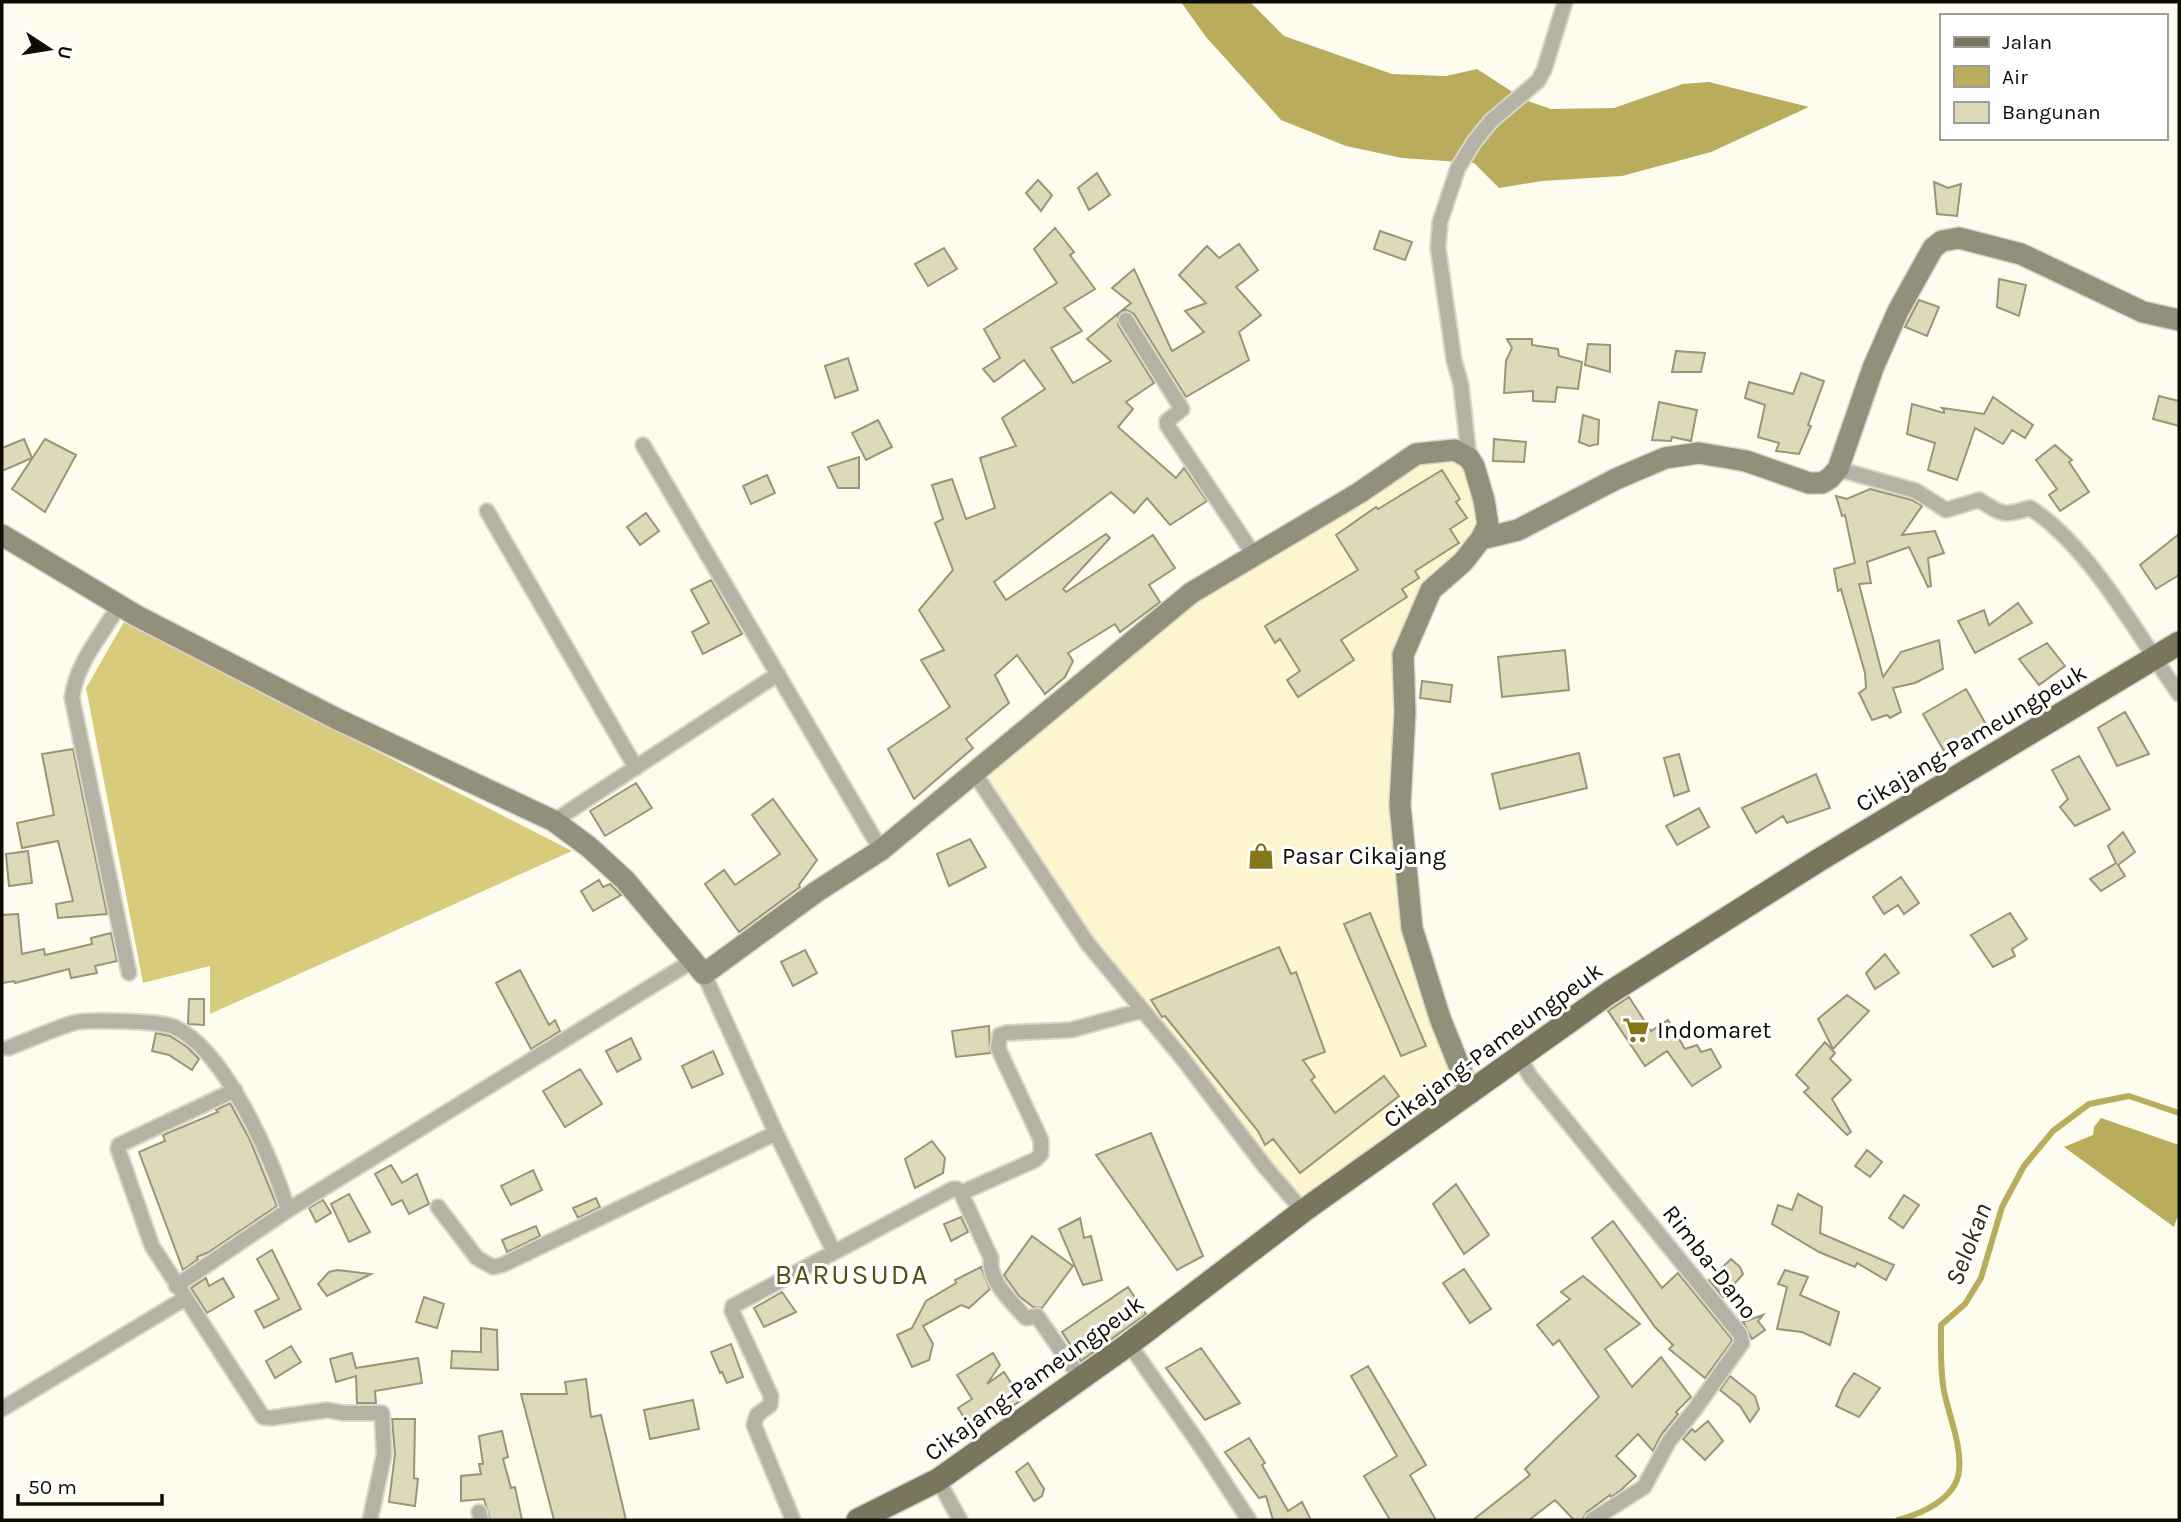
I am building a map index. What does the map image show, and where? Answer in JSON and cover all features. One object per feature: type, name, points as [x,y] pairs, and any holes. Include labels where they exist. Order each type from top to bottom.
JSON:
[{"type":"main road","name":"Cikajang-Pameungpeuk","points":[[858,1520],[938,1480],[1129,1344],[1303,1212],[1609,993],[1819,860],[2179,643]]},
{"type":"street","points":[[1470,1093],[1440,1018],[1412,928],[1400,805],[1405,712],[1403,655],[1431,590],[1463,562],[1488,525],[1484,500],[1469,458],[1461,385],[1454,360],[1438,248],[1440,222],[1458,168],[1474,142],[1491,121],[1538,81],[1544,70],[1565,2]]},
{"type":"street","points":[[1481,539],[1518,530],[1615,479],[1665,458],[1699,453],[1746,461],[1809,483],[1830,478],[1838,469],[1873,368],[1898,311],[1933,248],[1942,241],[1959,239],[2021,254],[2143,312],[2179,320]]},
{"type":"street","points":[[1126,320],[1182,409],[1167,421],[1167,425],[1254,555]]},
{"type":"street","points":[[643,445],[881,850]]},
{"type":"street","points":[[176,1286],[288,1209],[699,967],[881,850],[1191,593],[1359,493],[1416,454],[1455,450],[1469,458]]},
{"type":"street","points":[[1838,469],[1916,491],[1946,510],[1979,500],[2000,513],[2030,508],[2050,520],[2093,569],[2179,694]]},
{"type":"street","points":[[487,511],[636,768]]},
{"type":"street","points":[[2,535],[119,606],[335,718],[554,821],[589,847],[625,880],[699,967],[834,1252]]},
{"type":"street","points":[[119,606],[79,669],[72,698],[129,973]]},
{"type":"street","points":[[554,821],[778,674]]},
{"type":"street","points":[[975,774],[1088,944],[1303,1212]]},
{"type":"street","points":[[961,1194],[1035,1160],[1041,1154],[1041,1140],[998,1048],[1000,1035],[1007,1032],[1071,1030],[1143,1010]]},
{"type":"street","points":[[8,1048],[76,1022],[160,1023],[173,1026],[223,1070],[270,1158],[288,1209]]},
{"type":"street","name":"Rimba-Dano","points":[[1519,1057],[1530,1076],[1736,1325],[1742,1343],[1669,1441],[1644,1487],[1591,1520]]},
{"type":"street","points":[[235,1090],[118,1147],[145,1230],[184,1299],[262,1417],[327,1410],[343,1413],[383,1413],[384,1455],[370,1520]]},
{"type":"street","points":[[438,1207],[477,1258],[493,1267],[776,1133]]},
{"type":"street","points":[[793,1520],[754,1425],[757,1415],[771,1405],[771,1396],[732,1309],[736,1304],[953,1189],[957,1189],[961,1194],[991,1258],[990,1267],[1004,1294],[1026,1318],[1037,1316],[1081,1379]]},
{"type":"street","points":[[2,1409],[184,1299]]},
{"type":"street","points":[[1129,1344],[1249,1520]]},
{"type":"street","points":[[938,1480],[960,1520]]},
{"type":"shaded area","name":"Pasar Cikajang","points":[[1455,450],[1474,466],[1488,525],[1431,590],[1403,655],[1412,928],[1470,1093],[1303,1211],[1088,944],[975,774],[1191,593],[1416,454]]},
{"type":"shaded area","points":[[124,622],[572,851],[210,1014],[210,966],[143,983],[86,688]]},
{"type":"water","points":[[1181,2],[1250,2],[1284,36],[1392,74],[1446,76],[1477,69],[1525,100],[1551,109],[1614,108],[1683,84],[1709,82],[1809,107],[1711,152],[1622,176],[1542,181],[1499,188],[1474,163],[1402,158],[1346,146],[1281,120],[1206,37]]},
{"type":"water","points":[[2101,1118],[2179,1145],[2179,1212],[2174,1227],[2064,1147],[2093,1135],[2094,1127]]},
{"type":"building","points":[[1097,173],[1110,195],[1089,210],[1078,188]]},
{"type":"building","points":[[1038,180],[1052,195],[1041,211],[1026,193]]},
{"type":"building","points":[[1934,182],[1948,188],[1961,184],[1957,216],[1937,214]]},
{"type":"building","points":[[1055,228],[1074,252],[1070,255],[1095,289],[1064,308],[1082,331],[1051,348],[1073,383],[1111,361],[1087,339],[1131,303],[1112,288],[1134,269],[1172,351],[1204,332],[1185,311],[1206,303],[1179,275],[1207,246],[1219,258],[1239,244],[1258,270],[1236,287],[1261,315],[1239,332],[1249,360],[1186,397],[1134,314],[1126,310],[1118,315],[1118,325],[1154,383],[1126,402],[1133,409],[1118,427],[1176,478],[1184,468],[1207,501],[1170,525],[1147,498],[1134,513],[1111,492],[994,582],[1006,600],[1106,534],[1110,538],[1063,589],[1066,592],[1153,535],[1175,568],[1149,585],[1160,602],[1120,632],[1115,624],[1068,653],[1073,661],[1065,677],[1045,694],[1017,655],[995,675],[1009,703],[966,739],[973,748],[914,799],[888,749],[950,707],[921,660],[944,650],[919,610],[953,570],[935,523],[943,519],[932,485],[952,479],[966,519],[995,508],[980,458],[1016,446],[1002,418],[1045,389],[1024,360],[994,382],[983,369],[1000,358],[984,329],[1057,283],[1034,249]]},
{"type":"building","points":[[1380,231],[1412,242],[1405,260],[1374,249]]},
{"type":"building","points":[[944,248],[957,269],[928,286],[915,264]]},
{"type":"building","points":[[1999,279],[2026,285],[2019,316],[1997,307]]},
{"type":"building","points":[[1919,300],[1939,307],[1927,336],[1905,327]]},
{"type":"building","points":[[1507,339],[1532,339],[1532,345],[1558,349],[1559,356],[1582,362],[1578,389],[1557,387],[1555,402],[1533,401],[1533,391],[1504,393],[1506,361],[1512,348]]},
{"type":"building","points":[[1588,344],[1610,345],[1610,372],[1585,365]]},
{"type":"building","points":[[1676,351],[1705,353],[1701,372],[1672,372]]},
{"type":"building","points":[[848,358],[858,390],[835,398],[825,366]]},
{"type":"building","points":[[1801,373],[1824,381],[1808,425],[1811,426],[1799,454],[1776,451],[1779,443],[1758,437],[1765,405],[1745,398],[1749,382],[1793,394]]},
{"type":"building","points":[[2159,396],[2179,401],[2179,426],[2153,419]]},
{"type":"building","points":[[1993,397],[2033,425],[2025,438],[2012,430],[2003,444],[1975,428],[1957,480],[1928,470],[1935,443],[1907,434],[1912,404],[1944,413],[1942,408],[1984,414]]},
{"type":"building","points":[[1659,402],[1697,410],[1691,441],[1672,437],[1671,441],[1652,440]]},
{"type":"building","points":[[1583,415],[1599,420],[1598,444],[1589,446],[1579,442]]},
{"type":"building","points":[[878,420],[892,447],[866,460],[852,433]]},
{"type":"building","points":[[24,439],[32,458],[2,471],[2,448]]},
{"type":"building","points":[[45,439],[76,455],[45,512],[12,489]]},
{"type":"building","points":[[1494,439],[1526,442],[1524,462],[1493,461]]},
{"type":"building","points":[[2055,445],[2072,460],[2069,462],[2089,492],[2060,511],[2049,495],[2057,489],[2036,460]]},
{"type":"building","points":[[859,457],[859,488],[838,488],[828,467]]},
{"type":"building","points":[[1442,470],[1460,499],[1456,502],[1467,518],[1450,529],[1459,543],[1415,571],[1419,578],[1402,589],[1407,597],[1341,640],[1354,660],[1298,697],[1287,680],[1300,671],[1280,639],[1275,643],[1265,626],[1358,570],[1336,535],[1376,507],[1378,509]]},
{"type":"building","points":[[767,475],[775,493],[751,504],[743,486]]},
{"type":"building","points":[[1870,489],[1912,500],[1922,506],[1902,535],[1935,531],[1944,553],[1928,558],[1931,586],[1928,587],[1909,547],[1867,562],[1871,583],[1859,584],[1883,677],[1901,652],[1939,640],[1943,669],[1915,683],[1893,688],[1901,712],[1890,718],[1887,715],[1872,720],[1859,693],[1866,688],[1865,673],[1841,589],[1838,591],[1834,569],[1855,563],[1845,515],[1842,516],[1836,496],[1847,499]]},
{"type":"building","points":[[646,513],[659,531],[640,545],[627,527]]},
{"type":"building","points":[[2179,534],[2179,575],[2156,589],[2140,565]]},
{"type":"building","points":[[711,580],[742,634],[703,654],[692,632],[709,623],[691,590]]},
{"type":"building","points":[[2018,603],[2032,623],[1975,653],[1958,621],[1984,610],[1989,625]]},
{"type":"building","points":[[2047,643],[2065,666],[2039,685],[2019,659]]},
{"type":"building","points":[[1565,650],[1569,690],[1502,697],[1498,657]]},
{"type":"building","points":[[1422,681],[1452,685],[1450,702],[1420,698]]},
{"type":"building","points":[[1966,689],[1988,728],[1945,753],[1923,714]]},
{"type":"building","points":[[2125,712],[2149,754],[2117,766],[2098,728]]},
{"type":"building","points":[[73,749],[107,914],[58,918],[56,904],[73,901],[58,841],[22,848],[17,823],[54,815],[42,754]]},
{"type":"building","points":[[1579,753],[1587,788],[1500,809],[1492,774]]},
{"type":"building","points":[[1679,754],[1689,791],[1674,796],[1664,758]]},
{"type":"building","points":[[2079,756],[2110,809],[2075,826],[2060,807],[2068,799],[2052,770]]},
{"type":"building","points":[[1816,774],[1830,808],[1787,823],[1783,816],[1756,833],[1742,808]]},
{"type":"building","points":[[636,783],[652,808],[605,836],[590,811]]},
{"type":"building","points":[[773,799],[817,860],[800,887],[739,932],[705,884],[724,870],[735,885],[780,854],[752,815]]},
{"type":"building","points":[[1699,808],[1709,827],[1677,845],[1666,826]]},
{"type":"building","points":[[2123,832],[2135,852],[2118,865],[2125,876],[2101,891],[2090,879],[2116,863],[2108,846]]},
{"type":"building","points":[[970,839],[986,867],[949,886],[937,854]]},
{"type":"building","points":[[28,851],[32,883],[9,886],[6,854]]},
{"type":"building","points":[[1901,877],[1919,903],[1904,914],[1898,905],[1884,914],[1873,897]]},
{"type":"building","points":[[599,880],[603,887],[610,884],[621,895],[593,911],[581,891]]},
{"type":"building","points":[[1370,913],[1426,1046],[1401,1056],[1344,924]]},
{"type":"building","points":[[2010,913],[2027,939],[2012,949],[2015,956],[1993,967],[1971,935]]},
{"type":"building","points":[[18,914],[22,954],[44,949],[45,955],[92,944],[91,938],[111,933],[117,961],[95,966],[97,973],[71,978],[69,969],[15,983],[2,983],[2,915]]},
{"type":"building","points":[[1279,947],[1291,974],[1296,972],[1325,1052],[1303,1060],[1315,1077],[1311,1080],[1335,1113],[1384,1076],[1399,1096],[1300,1173],[1273,1139],[1265,1145],[1258,1131],[1165,1016],[1162,1017],[1151,1000]]},
{"type":"building","points":[[805,950],[817,973],[793,986],[781,962]]},
{"type":"building","points":[[1885,954],[1899,973],[1875,989],[1866,973]]},
{"type":"building","points":[[520,970],[549,1025],[555,1020],[560,1031],[531,1049],[496,983]]},
{"type":"building","points":[[1847,995],[1869,1011],[1833,1049],[1818,1019]]},
{"type":"building","points":[[1629,997],[1651,1031],[1668,1020],[1685,1049],[1697,1045],[1701,1052],[1711,1049],[1721,1067],[1692,1086],[1667,1051],[1645,1066],[1608,1011]]},
{"type":"building","points":[[189,999],[204,999],[204,1025],[188,1024]]},
{"type":"building","points":[[989,1026],[990,1053],[956,1057],[952,1031]]},
{"type":"building","points":[[156,1033],[170,1036],[199,1059],[192,1070],[169,1055],[152,1051]]},
{"type":"building","points":[[631,1038],[641,1059],[617,1072],[606,1051]]},
{"type":"building","points":[[1825,1042],[1835,1053],[1830,1059],[1851,1080],[1832,1099],[1851,1132],[1847,1135],[1804,1092],[1809,1088],[1796,1075]]},
{"type":"building","points":[[713,1051],[723,1074],[692,1088],[682,1066]]},
{"type":"building","points":[[580,1069],[602,1104],[565,1127],[543,1091]]},
{"type":"building","points":[[230,1103],[250,1140],[277,1206],[209,1252],[197,1257],[198,1259],[183,1270],[139,1152],[165,1141],[163,1135],[218,1112],[216,1110]]},
{"type":"building","points":[[1151,1133],[1203,1256],[1177,1270],[1096,1155]]},
{"type":"building","points":[[932,1141],[945,1158],[943,1173],[915,1188],[905,1159]]},
{"type":"building","points":[[1867,1150],[1882,1162],[1870,1177],[1855,1166]]},
{"type":"building","points":[[391,1165],[402,1183],[417,1174],[429,1204],[409,1214],[402,1200],[392,1205],[375,1174]]},
{"type":"building","points":[[533,1170],[542,1190],[511,1205],[501,1186]]},
{"type":"building","points":[[1456,1184],[1489,1235],[1464,1254],[1433,1204]]},
{"type":"building","points":[[349,1194],[370,1232],[349,1242],[331,1204]]},
{"type":"building","points":[[1798,1194],[1822,1207],[1820,1233],[1894,1265],[1886,1280],[1857,1263],[1855,1267],[1819,1252],[1772,1224],[1778,1205],[1792,1210]]},
{"type":"building","points":[[1904,1195],[1919,1205],[1903,1228],[1889,1218]]},
{"type":"building","points":[[596,1198],[600,1207],[578,1218],[573,1208]]},
{"type":"building","points":[[323,1200],[331,1213],[316,1222],[309,1208]]},
{"type":"building","points":[[961,1217],[968,1232],[951,1241],[944,1224]]},
{"type":"building","points":[[1080,1218],[1084,1238],[1091,1236],[1102,1280],[1083,1285],[1059,1229]]},
{"type":"building","points":[[1613,1221],[1662,1288],[1678,1273],[1731,1338],[1732,1341],[1705,1378],[1669,1349],[1673,1345],[1655,1327],[1592,1238]]},
{"type":"building","points":[[536,1226],[540,1236],[507,1252],[502,1240]]},
{"type":"building","points":[[1032,1236],[1073,1266],[1042,1308],[1033,1307],[1019,1296],[1004,1275]]},
{"type":"building","points":[[272,1250],[301,1309],[264,1328],[255,1311],[279,1299],[257,1259]]},
{"type":"building","points":[[1731,1259],[1743,1274],[1723,1297],[1709,1280]]},
{"type":"building","points":[[981,1267],[990,1289],[969,1308],[961,1305],[923,1326],[933,1344],[929,1360],[912,1367],[897,1335],[912,1328],[926,1301],[956,1283],[955,1280]]},
{"type":"building","points":[[1464,1269],[1491,1309],[1470,1323],[1443,1283]]},
{"type":"building","points":[[337,1270],[371,1274],[327,1296],[318,1284],[329,1272]]},
{"type":"building","points":[[1785,1270],[1808,1277],[1800,1295],[1839,1312],[1830,1345],[1802,1332],[1777,1329],[1787,1287],[1778,1284]]},
{"type":"building","points":[[1583,1276],[1640,1324],[1605,1349],[1632,1387],[1661,1357],[1691,1397],[1676,1412],[1678,1414],[1661,1435],[1653,1451],[1638,1434],[1616,1456],[1636,1476],[1621,1490],[1587,1512],[1582,1520],[1574,1520],[1555,1500],[1529,1520],[1473,1520],[1530,1475],[1525,1469],[1599,1397],[1559,1340],[1553,1345],[1537,1325],[1570,1299],[1561,1292]]},
{"type":"building","points":[[206,1278],[209,1286],[223,1278],[234,1297],[207,1313],[191,1288]]},
{"type":"building","points":[[1128,1287],[1146,1314],[1081,1361],[1062,1332]]},
{"type":"building","points":[[782,1292],[796,1312],[764,1327],[754,1308]]},
{"type":"building","points":[[424,1297],[444,1304],[437,1328],[416,1322]]},
{"type":"building","points":[[1763,1315],[1758,1321],[1765,1330],[1752,1339],[1743,1322]]},
{"type":"building","points":[[481,1328],[497,1330],[498,1370],[451,1368],[452,1351],[481,1352]]},
{"type":"building","points":[[731,1344],[743,1377],[727,1383],[711,1352]]},
{"type":"building","points":[[291,1346],[301,1362],[275,1378],[266,1361]]},
{"type":"building","points":[[1201,1348],[1240,1403],[1205,1420],[1166,1368]]},
{"type":"building","points":[[352,1353],[356,1368],[418,1358],[422,1383],[375,1391],[376,1403],[357,1403],[356,1376],[336,1382],[330,1359]]},
{"type":"building","points":[[993,1353],[1000,1365],[987,1384],[1004,1372],[1022,1400],[973,1431],[958,1408],[972,1399],[957,1375]]},
{"type":"building","points":[[1368,1366],[1426,1465],[1410,1475],[1436,1520],[1390,1520],[1364,1476],[1397,1456],[1351,1376]]},
{"type":"building","points":[[1854,1373],[1880,1388],[1859,1417],[1836,1406]]},
{"type":"building","points":[[1730,1376],[1755,1396],[1759,1409],[1750,1422],[1740,1406],[1720,1390]]},
{"type":"building","points":[[586,1379],[591,1417],[601,1415],[626,1520],[554,1520],[521,1394],[567,1394],[565,1382]]},
{"type":"building","points":[[693,1400],[699,1429],[650,1439],[644,1410]]},
{"type":"building","points":[[392,1419],[415,1419],[414,1478],[418,1479],[415,1506],[389,1502],[395,1454]]},
{"type":"building","points":[[1708,1421],[1723,1441],[1705,1460],[1683,1439],[1692,1429],[1695,1432]]},
{"type":"building","points":[[502,1431],[508,1457],[503,1459],[511,1488],[515,1487],[522,1520],[490,1520],[484,1499],[461,1501],[461,1476],[481,1474],[479,1464],[483,1464],[479,1436]]},
{"type":"building","points":[[1249,1438],[1265,1463],[1262,1465],[1288,1511],[1302,1502],[1311,1520],[1273,1520],[1266,1496],[1259,1498],[1225,1452]]},
{"type":"building","points":[[1028,1463],[1044,1489],[1042,1496],[1034,1501],[1016,1472]]},
{"type":"waterway","name":"Selokan","points":[[1898,1520],[1936,1504],[1951,1490],[1956,1481],[1959,1451],[1943,1383],[1941,1325],[1965,1304],[1981,1278],[2002,1207],[2024,1166],[2053,1131],[2089,1104],[2129,1096],[2179,1113]]},
{"type":"place","name":"Pasar Cikajang","points":[[1261,856]]},
{"type":"place","name":"Indomaret","points":[[1636,1030]]},
{"type":"district","name":"BARUSUDA","points":[[852,1274]]}]
